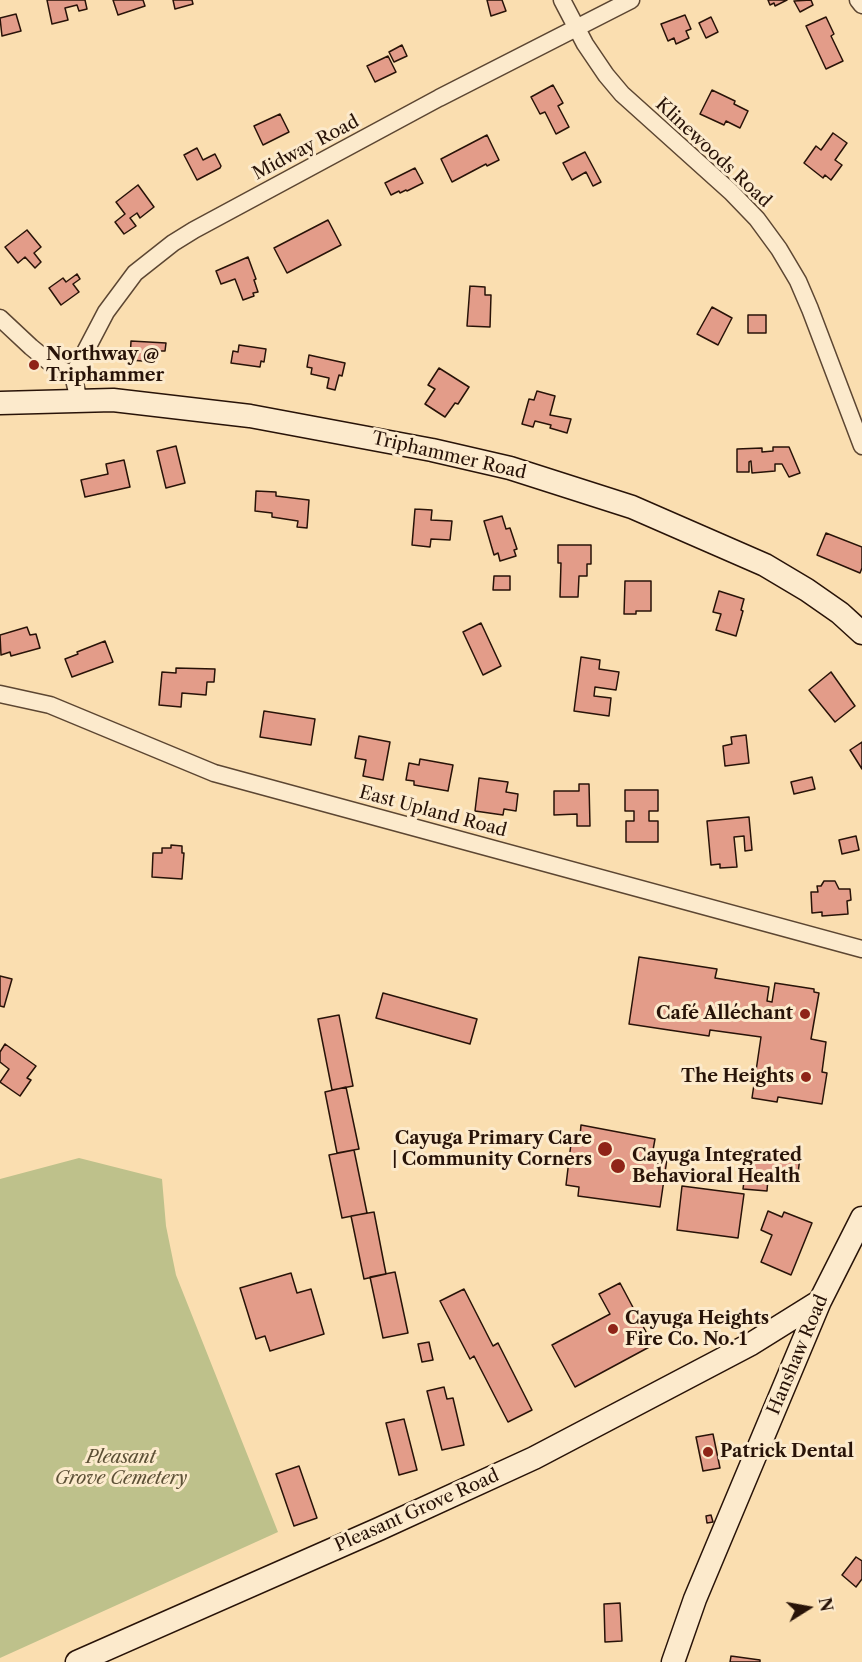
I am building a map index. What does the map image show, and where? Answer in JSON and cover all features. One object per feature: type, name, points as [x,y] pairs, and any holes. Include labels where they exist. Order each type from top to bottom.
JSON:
[{"type":"street","name":"Klinewoods Road","points":[[562,0],[576,28],[606,75],[622,94],[731,192],[757,219],[779,249],[798,281],[810,309],[862,446]]},
{"type":"street","name":"Midway Road","points":[[73,375],[118,293],[135,273],[173,243],[439,98],[631,0]]},
{"type":"street","points":[[858,0],[862,5]]},
{"type":"street","points":[[0,318],[46,360],[73,375],[79,400]]},
{"type":"street","name":"Triphammer Road","points":[[0,403],[113,400],[250,416],[432,450],[546,478],[632,507],[765,565],[840,613],[862,633]]},
{"type":"street","name":"East Upland Road","points":[[0,694],[50,705],[213,773],[862,949]]},
{"type":"street","name":"Hanshaw Road","points":[[673,1662],[695,1599],[820,1301],[862,1218]]},
{"type":"street","name":"Pleasant Grove Road","points":[[77,1662],[534,1458],[751,1344],[820,1301]]},
{"type":"street","points":[[751,1344],[770,1344],[786,1350],[797,1358]]},
{"type":"green space","name":"Pleasant Grove Cemetery","points":[[79,1158],[162,1179],[166,1226],[176,1275],[278,1532],[0,1658],[0,1179]]},
{"type":"building","points":[[47,0],[85,0],[87,9],[79,11],[77,5],[65,8],[68,20],[52,24]]},
{"type":"building","points":[[113,0],[143,0],[145,6],[118,15]]},
{"type":"building","points":[[173,0],[192,0],[193,4],[175,9]]},
{"type":"building","points":[[487,0],[502,0],[506,11],[491,16]]},
{"type":"building","points":[[768,0],[787,0],[775,6],[774,3],[770,5]]},
{"type":"building","points":[[811,0],[813,5],[800,12],[794,1]]},
{"type":"building","points":[[16,14],[21,31],[2,36],[0,18]]},
{"type":"building","points":[[685,15],[691,29],[686,31],[689,38],[676,44],[674,38],[668,41],[661,24]]},
{"type":"building","points":[[711,17],[718,32],[706,38],[699,23]]},
{"type":"building","points":[[826,17],[834,34],[831,36],[843,61],[826,69],[806,26]]},
{"type":"building","points":[[402,45],[407,56],[394,62],[389,52]]},
{"type":"building","points":[[388,56],[396,72],[375,82],[367,66]]},
{"type":"building","points":[[553,85],[563,103],[558,106],[569,127],[556,134],[545,112],[540,114],[531,97]]},
{"type":"building","points":[[712,90],[735,101],[734,104],[748,111],[740,128],[726,121],[724,125],[700,114]]},
{"type":"building","points":[[280,114],[289,132],[263,145],[254,126]]},
{"type":"building","points":[[833,133],[847,143],[835,160],[842,165],[831,180],[825,175],[823,178],[804,163],[816,146],[821,150]]},
{"type":"building","points":[[487,135],[499,160],[487,166],[486,164],[452,182],[441,159]]},
{"type":"building","points":[[197,148],[203,160],[215,154],[221,166],[197,180],[184,155]]},
{"type":"building","points":[[585,152],[601,182],[593,186],[586,172],[572,180],[563,163]]},
{"type":"building","points":[[415,168],[423,183],[407,191],[400,193],[399,191],[391,195],[385,183]]},
{"type":"building","points":[[138,185],[154,207],[140,218],[137,213],[130,218],[136,226],[124,234],[115,222],[125,214],[116,202]]},
{"type":"building","points":[[328,220],[341,245],[287,273],[274,248]]},
{"type":"building","points":[[27,230],[41,247],[34,253],[41,262],[35,268],[25,257],[18,263],[5,247]]},
{"type":"building","points":[[248,257],[258,292],[243,300],[235,279],[221,284],[216,271]]},
{"type":"building","points":[[77,274],[80,279],[73,284],[79,292],[61,305],[49,288],[63,278],[66,282]]},
{"type":"building","points":[[470,286],[485,287],[485,295],[491,295],[490,327],[467,326]]},
{"type":"building","points":[[712,307],[732,318],[718,345],[697,334]]},
{"type":"building","points":[[748,315],[766,315],[766,333],[748,333]]},
{"type":"building","points":[[131,341],[166,343],[165,351],[156,351],[155,362],[130,360]]},
{"type":"building","points":[[239,345],[266,349],[264,362],[261,361],[260,367],[231,363],[233,351],[238,352]]},
{"type":"building","points":[[309,355],[345,363],[335,390],[327,388],[329,378],[311,374],[312,368],[307,367]]},
{"type":"building","points":[[439,368],[469,387],[458,404],[455,403],[445,417],[425,404],[435,389],[428,385]]},
{"type":"building","points":[[537,391],[555,396],[550,415],[571,419],[567,433],[550,428],[551,425],[535,421],[533,427],[522,424],[529,399],[534,400]]},
{"type":"building","points":[[176,446],[185,483],[166,488],[157,451]]},
{"type":"building","points":[[773,447],[789,447],[800,473],[789,477],[782,464],[775,464],[775,471],[752,473],[751,461],[749,472],[737,472],[737,449],[762,448],[762,452],[773,451]]},
{"type":"building","points":[[124,460],[130,487],[85,497],[81,480],[108,474],[106,464]]},
{"type":"building","points":[[256,491],[276,492],[276,496],[309,500],[307,528],[297,527],[298,521],[272,517],[272,513],[255,511]]},
{"type":"building","points":[[415,509],[432,510],[431,520],[452,521],[450,540],[431,539],[430,547],[412,545]]},
{"type":"building","points":[[502,516],[506,529],[510,528],[517,549],[514,550],[516,556],[500,561],[498,553],[494,555],[484,521]]},
{"type":"building","points":[[826,533],[862,547],[860,573],[817,555]]},
{"type":"building","points":[[558,545],[591,545],[591,564],[587,564],[587,576],[579,576],[578,597],[560,597],[561,563],[558,563]]},
{"type":"building","points":[[494,576],[510,576],[510,590],[493,590]]},
{"type":"building","points":[[625,581],[651,581],[651,611],[624,614]]},
{"type":"building","points":[[719,591],[744,599],[736,636],[716,630],[721,614],[713,612]]},
{"type":"building","points":[[481,623],[501,666],[483,675],[463,632]]},
{"type":"building","points":[[27,627],[30,635],[36,634],[40,648],[11,656],[10,652],[1,655],[0,635]]},
{"type":"building","points":[[105,641],[113,662],[72,677],[65,659]]},
{"type":"building","points":[[581,657],[600,660],[599,669],[619,672],[616,690],[595,687],[594,696],[611,698],[609,716],[574,711]]},
{"type":"building","points":[[176,668],[215,669],[214,682],[207,682],[206,695],[182,693],[181,707],[159,705],[162,672],[176,673]]},
{"type":"building","points":[[831,672],[855,706],[835,722],[809,690]]},
{"type":"building","points":[[264,711],[315,719],[311,745],[260,737]]},
{"type":"building","points":[[746,735],[749,763],[725,766],[723,746],[732,744],[731,737]]},
{"type":"building","points":[[359,736],[390,742],[383,780],[363,776],[366,760],[355,758]]},
{"type":"building","points":[[862,742],[862,769],[850,750]]},
{"type":"building","points":[[420,759],[453,765],[448,791],[414,785],[414,781],[406,780],[409,763],[419,765]]},
{"type":"building","points":[[812,777],[815,789],[794,794],[791,782]]},
{"type":"building","points":[[479,778],[508,782],[506,792],[518,794],[516,811],[504,809],[503,815],[475,811]]},
{"type":"building","points":[[579,784],[589,784],[590,826],[577,826],[577,814],[554,815],[554,791],[579,791]]},
{"type":"building","points":[[625,790],[658,790],[658,811],[649,811],[649,821],[658,821],[658,842],[626,842],[626,821],[634,821],[634,811],[625,811]]},
{"type":"building","points":[[749,817],[752,850],[745,851],[744,836],[734,837],[737,867],[720,868],[720,864],[711,865],[707,821]]},
{"type":"building","points":[[856,836],[859,850],[842,854],[839,840]]},
{"type":"building","points":[[171,845],[182,846],[182,853],[184,853],[182,879],[152,877],[153,853],[162,853],[162,848],[171,848]]},
{"type":"building","points":[[824,881],[835,881],[839,889],[850,889],[851,900],[847,901],[848,914],[822,916],[822,912],[812,913],[811,892],[818,892],[817,886],[821,886]]},
{"type":"building","points":[[639,957],[717,969],[715,978],[769,987],[767,1001],[772,1002],[775,983],[814,989],[814,992],[819,993],[811,1039],[826,1042],[822,1072],[827,1073],[822,1104],[778,1097],[777,1102],[752,1098],[761,1037],[710,1030],[709,1036],[629,1024]]},
{"type":"building","points":[[0,976],[12,979],[4,1007],[0,1006]]},
{"type":"building","points":[[383,993],[477,1019],[470,1044],[376,1018]]},
{"type":"building","points":[[339,1015],[353,1086],[332,1090],[318,1019]]},
{"type":"building","points":[[5,1044],[36,1066],[27,1078],[31,1080],[20,1096],[0,1082],[9,1069],[0,1062],[0,1052]]},
{"type":"building","points":[[346,1087],[359,1149],[337,1153],[325,1092]]},
{"type":"building","points":[[581,1125],[655,1139],[653,1150],[668,1152],[660,1207],[578,1196],[579,1187],[566,1185],[572,1135],[580,1136]]},
{"type":"building","points":[[354,1150],[367,1213],[342,1218],[329,1155]]},
{"type":"building","points":[[755,1152],[800,1157],[797,1182],[768,1178],[767,1191],[743,1189],[745,1174],[752,1175]]},
{"type":"building","points":[[682,1186],[744,1194],[738,1238],[677,1230]]},
{"type":"building","points":[[768,1211],[782,1217],[784,1212],[812,1223],[791,1275],[761,1262],[772,1235],[761,1230]]},
{"type":"building","points":[[374,1212],[386,1274],[364,1279],[351,1216]]},
{"type":"building","points":[[395,1272],[408,1333],[383,1338],[370,1277]]},
{"type":"building","points":[[291,1273],[297,1293],[311,1289],[324,1334],[270,1351],[265,1336],[256,1339],[240,1288]]},
{"type":"building","name":"Cayuga Heights Fire Co. No. 1","points":[[620,1283],[653,1345],[575,1387],[552,1345],[610,1314],[599,1294]]},
{"type":"building","points":[[464,1289],[493,1346],[498,1343],[532,1410],[508,1422],[474,1356],[470,1359],[440,1301]]},
{"type":"building","points":[[429,1342],[433,1360],[422,1362],[418,1344]]},
{"type":"building","points":[[444,1387],[447,1399],[453,1398],[464,1445],[442,1450],[427,1391]]},
{"type":"building","points":[[404,1419],[417,1470],[399,1475],[386,1423]]},
{"type":"building","name":"Patrick Dental","points":[[713,1434],[720,1468],[703,1471],[696,1437]]},
{"type":"building","points":[[299,1466],[317,1518],[294,1526],[276,1474]]},
{"type":"building","points":[[711,1515],[713,1522],[707,1523],[706,1516]]},
{"type":"building","points":[[856,1557],[862,1561],[862,1579],[856,1587],[842,1575]]},
{"type":"building","points":[[620,1603],[622,1641],[605,1642],[604,1604]]},
{"type":"building","points":[[731,1656],[760,1660],[760,1662],[730,1662]]},
{"type":"place","name":"Northway @ Triphammer","points":[[34,365]]},
{"type":"place","name":"Café Alléchant","points":[[805,1014]]},
{"type":"place","name":"The Heights","points":[[806,1077]]},
{"type":"place","name":"Cayuga Primary Care | Community Corners","points":[[605,1149]]},
{"type":"place","name":"Cayuga Integrated Behavioral Health","points":[[618,1166]]},
{"type":"place","name":"Cayuga Heights Fire Co. No. 1","points":[[613,1329]]},
{"type":"place","name":"Patrick Dental","points":[[708,1452]]}]
